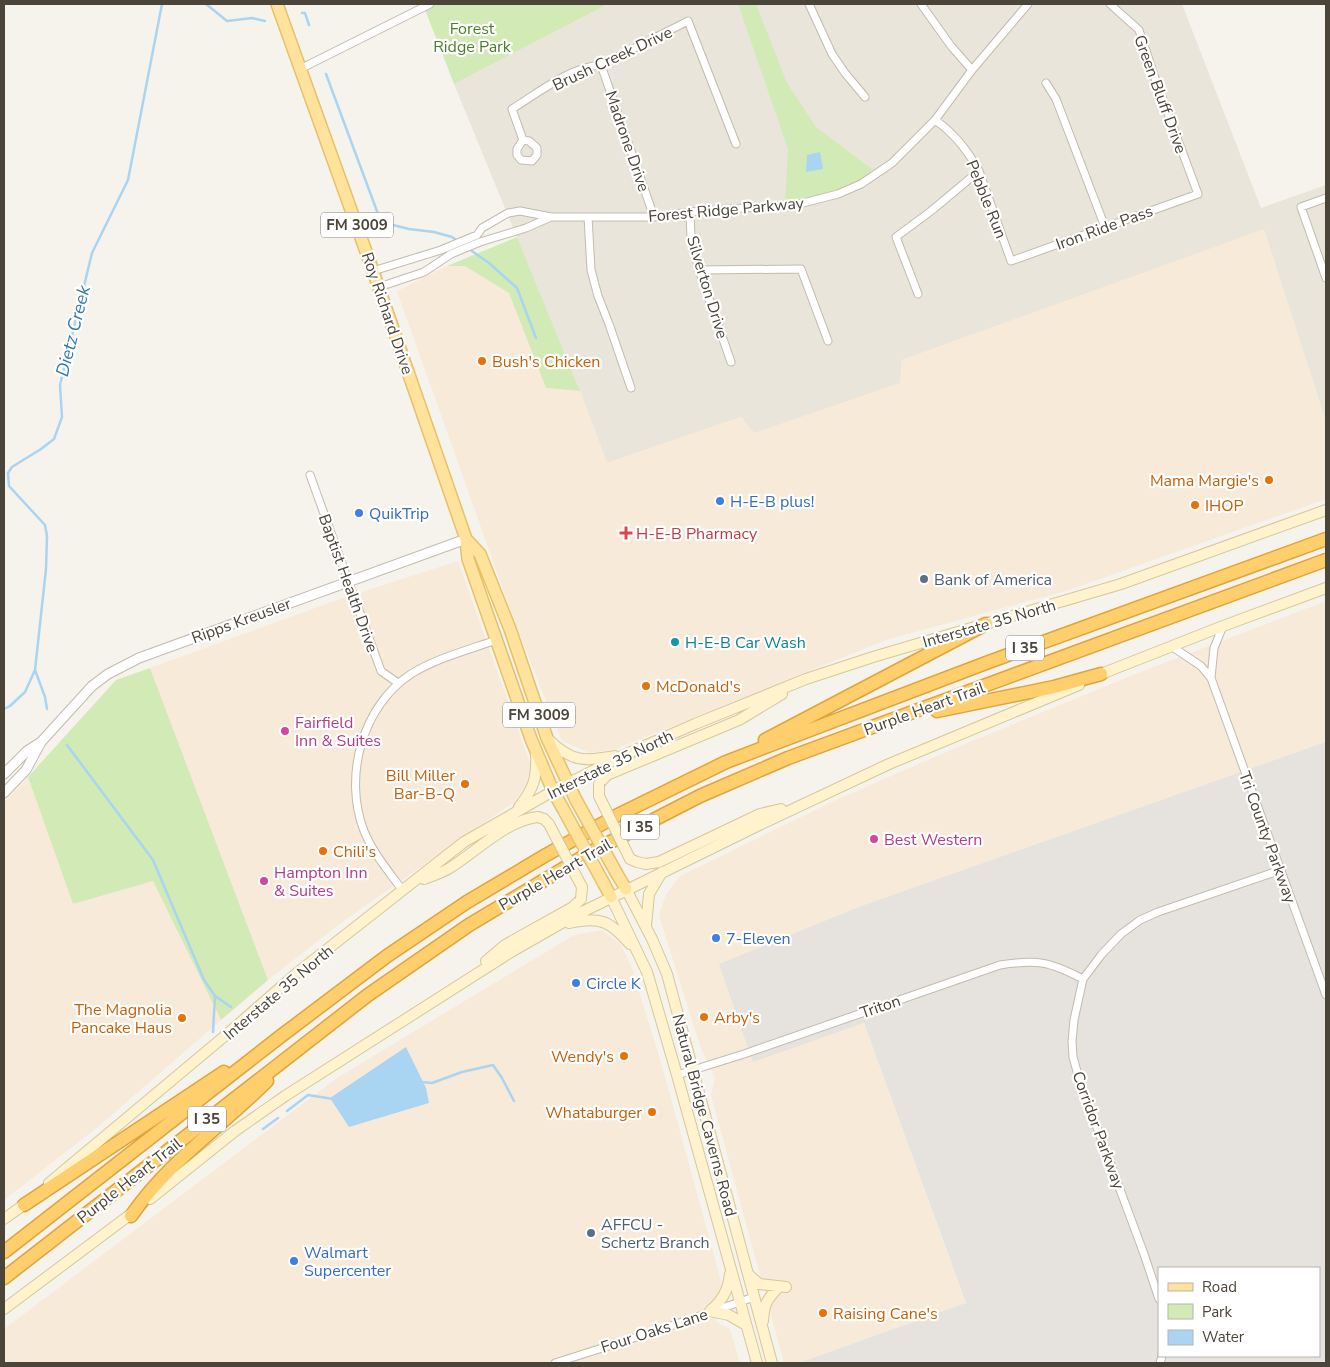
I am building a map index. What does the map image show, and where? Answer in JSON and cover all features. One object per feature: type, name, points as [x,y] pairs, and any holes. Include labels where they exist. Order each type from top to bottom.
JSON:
[{"type":"highway","name":"Purple Heart Trail","points":[[4,1252],[281,1036],[387,956],[467,902],[618,815],[726,762],[986,662],[1326,539]]},
{"type":"highway","name":"Purple Heart Trail","points":[[4,1278],[368,995],[470,925],[593,851],[700,796],[788,758],[1326,560]]},
{"type":"highway","points":[[726,762],[788,727],[986,624]]},
{"type":"highway","points":[[883,724],[974,702],[1054,687],[1101,674]]},
{"type":"highway","points":[[24,1205],[213,1078],[281,1036]]},
{"type":"highway","points":[[130,1216],[146,1193],[176,1162],[247,1101],[306,1043]]},
{"type":"main road","name":"Roy Richard Drive","points":[[277,4],[379,287],[466,540],[468,559],[496,640],[553,791]]},
{"type":"main road","name":"Interstate 35 North","points":[[4,1219],[24,1205],[290,979],[464,842],[553,791],[626,754],[806,679],[873,657],[1121,584],[1326,510]]},
{"type":"main road","name":"Roy Richard Drive","points":[[466,540],[480,554],[510,629],[547,738],[567,784]]},
{"type":"main road","points":[[4,1309],[130,1216],[169,1183],[285,1096],[511,952],[557,926],[663,871],[912,754],[995,721],[1101,674],[1326,588]]},
{"type":"main road","points":[[805,803],[760,814],[659,862],[646,864],[630,859],[599,796],[599,784],[607,775],[739,720],[806,679]]},
{"type":"main road","points":[[547,738],[561,751],[572,757],[593,760],[626,754]]},
{"type":"main road","points":[[514,812],[533,786],[536,771],[536,750]]},
{"type":"main road","name":"Natural Bridge Caverns Road","points":[[567,784],[626,889],[646,927],[667,974],[772,1363]]},
{"type":"main road","name":"FM 3009","points":[[553,791],[611,897]]},
{"type":"main road","points":[[412,884],[448,869],[478,846],[524,818],[538,817],[544,819],[553,832],[582,887],[581,899],[573,907],[506,945],[449,993]]},
{"type":"main road","points":[[646,927],[649,894],[663,871]]},
{"type":"main road","name":"Natural Bridge Caverns Road","points":[[611,897],[647,972],[757,1363]]},
{"type":"main road","points":[[557,926],[585,919],[605,922],[615,927],[639,954]]},
{"type":"main road","points":[[710,1312],[720,1302],[726,1292],[731,1268]]},
{"type":"main road","points":[[747,1273],[759,1284],[781,1288],[767,1300],[764,1308],[763,1329]]},
{"type":"main road","points":[[710,1312],[729,1315],[746,1325]]},
{"type":"street","points":[[300,69],[430,4]]},
{"type":"street","points":[[809,4],[832,54],[865,97]]},
{"type":"street","points":[[921,4],[946,39],[972,70]]},
{"type":"street","name":"Forest Ridge Parkway","points":[[379,287],[424,272],[478,238],[482,228],[508,214],[520,211],[551,217],[654,216],[799,204],[838,194],[861,184],[892,163],[936,120],[972,70],[1028,4]]},
{"type":"street","name":"Green Bluff Drive","points":[[1110,4],[1139,30],[1198,194]]},
{"type":"street","name":"Brush Creek Drive","points":[[523,140],[512,109],[574,71],[588,66],[601,65],[688,21],[736,144]]},
{"type":"street","name":"Madrone Drive","points":[[601,65],[654,216]]},
{"type":"street","points":[[1046,83],[1056,98],[1105,227]]},
{"type":"street","name":"Pebble Run","points":[[936,120],[958,140],[979,171],[1011,261]]},
{"type":"street","points":[[918,294],[896,237],[979,171]]},
{"type":"street","name":"Iron Ride Pass","points":[[1011,261],[1198,194]]},
{"type":"street","points":[[1326,198],[1301,207],[1326,278]]},
{"type":"street","name":"Silverton Drive","points":[[690,212],[691,238],[699,270],[731,362]]},
{"type":"street","name":"Forest Ridge Parkway","points":[[373,270],[478,238],[531,226],[551,217]]},
{"type":"street","points":[[588,217],[589,247],[598,296],[610,324],[631,388]]},
{"type":"street","points":[[699,270],[801,269],[828,341]]},
{"type":"street","name":"Baptist Health Drive","points":[[310,475],[381,670],[398,683]]},
{"type":"street","name":"Ripps Kreusler","points":[[4,774],[28,751],[41,742],[92,686],[124,665],[349,581],[466,540]]},
{"type":"street","name":"Tri County Parkway","points":[[1211,678],[1214,648],[1223,626]]},
{"type":"street","points":[[403,891],[378,858],[364,832],[357,804],[356,790],[360,747],[366,730],[379,706],[398,683],[438,660],[496,640]]},
{"type":"street","name":"Tri County Parkway","points":[[1171,646],[1201,666],[1211,678],[1326,995]]},
{"type":"street","name":"Ripps Kreusler","points":[[4,793],[26,770],[41,742]]},
{"type":"street","name":"Corridor Parkway","points":[[1158,1296],[1080,1082],[1073,1057],[1074,1020],[1083,979],[1102,954],[1121,934],[1140,920],[1158,912],[1281,870]]},
{"type":"street","name":"Triton","points":[[677,1075],[1000,965],[1031,961],[1044,962],[1059,966],[1083,979]]},
{"type":"street","name":"Four Oaks Lane","points":[[555,1363],[754,1296]]},
{"type":"shaded area","points":[[608,4],[1182,4],[1261,208],[1326,185],[1326,422],[1264,230],[902,360],[900,383],[754,434],[741,417],[607,463],[580,391],[454,84]]},
{"type":"shaded area","points":[[1264,229],[1326,422],[1326,499],[1066,591],[886,640],[616,749],[590,753],[562,741],[512,615],[397,291],[447,266],[465,266],[509,293],[546,388],[580,391],[607,463],[741,417],[754,433],[900,383],[902,360]]},
{"type":"shaded area","points":[[458,561],[531,766],[527,783],[514,802],[342,922],[268,980],[150,668],[340,599]]},
{"type":"shaded area","points":[[1326,601],[1326,742],[753,1061],[864,1023],[966,1304],[799,1363],[784,1363],[711,1095],[715,1078],[701,1049],[659,915],[666,894],[680,876],[836,800],[960,746],[1143,671]]},
{"type":"shaded area","points":[[1326,742],[1326,1363],[799,1363],[966,1303],[864,1023],[753,1062],[719,964],[859,907]]},
{"type":"shaded area","points":[[28,777],[73,904],[153,881],[221,1020],[99,1126],[4,1200],[4,803]]},
{"type":"shaded area","points":[[602,930],[620,943],[632,968],[662,1066],[721,1281],[716,1322],[730,1329],[740,1363],[4,1363],[4,1329],[337,1078],[574,935]]},
{"type":"green space","name":"Forest Ridge Park","points":[[430,4],[608,4],[454,84],[424,7]]},
{"type":"green space","points":[[738,4],[756,4],[787,83],[816,127],[877,173],[838,194],[785,205],[788,149]]},
{"type":"green space","points":[[517,237],[580,391],[546,388],[509,293],[465,266],[447,266]]},
{"type":"green space","points":[[150,668],[268,980],[221,1020],[153,881],[73,904],[28,777],[116,680]]},
{"type":"water","points":[[820,152],[823,169],[806,172],[807,155]]},
{"type":"water","points":[[406,1047],[426,1088],[429,1103],[349,1127],[330,1098]]},
{"type":"waterway","name":"Dietz Creek","points":[[4,709],[25,692],[35,670],[46,569],[47,536],[45,525],[9,486],[8,473],[12,467],[54,439],[62,417],[60,385],[92,253],[128,180],[162,4]]},
{"type":"waterway","points":[[206,4],[227,21],[252,18],[265,21]]},
{"type":"waterway","points":[[302,13],[305,13],[309,25]]},
{"type":"waterway","points":[[326,74],[381,222],[452,237],[489,263],[517,288],[536,338]]},
{"type":"waterway","points":[[35,670],[45,697],[47,709]]},
{"type":"waterway","points":[[67,745],[153,860],[204,980],[215,996],[231,1007]]},
{"type":"waterway","points":[[213,1032],[215,996]]},
{"type":"waterway","points":[[421,1082],[432,1083],[462,1072],[493,1065],[514,1101]]},
{"type":"waterway","points":[[287,1111],[308,1095],[333,1099]]},
{"type":"waterway","points":[[263,1129],[278,1118]]},
{"type":"place","name":"Bush's Chicken","points":[[482,361]]},
{"type":"place","name":"Mama Margie's","points":[[1269,480]]},
{"type":"place","name":"H-E-B plus!","points":[[720,501]]},
{"type":"place","name":"IHOP","points":[[1195,505]]},
{"type":"place","name":"QuikTrip","points":[[359,513]]},
{"type":"place","name":"H-E-B Pharmacy","points":[[626,533]]},
{"type":"place","name":"Bank of America","points":[[924,579]]},
{"type":"place","name":"H-E-B Car Wash","points":[[675,642]]},
{"type":"place","name":"McDonald's","points":[[646,686]]},
{"type":"place","name":"Fairfield Inn & Suites","points":[[285,731]]},
{"type":"place","name":"Bill Miller Bar-B-Q","points":[[465,784]]},
{"type":"place","name":"Best Western","points":[[874,839]]},
{"type":"place","name":"Chili's","points":[[323,851]]},
{"type":"place","name":"Hampton Inn & Suites","points":[[264,881]]},
{"type":"place","name":"7-Eleven","points":[[716,938]]},
{"type":"place","name":"Circle K","points":[[576,983]]},
{"type":"place","name":"Arby's","points":[[704,1017]]},
{"type":"place","name":"The Magnolia Pancake Haus","points":[[182,1018]]},
{"type":"place","name":"Wendy's","points":[[624,1056]]},
{"type":"place","name":"Whataburger","points":[[652,1112]]},
{"type":"place","name":"AFFCU - Schertz Branch","points":[[591,1233]]},
{"type":"place","name":"Walmart Supercenter","points":[[294,1261]]},
{"type":"place","name":"Raising Cane's","points":[[823,1313]]}]
